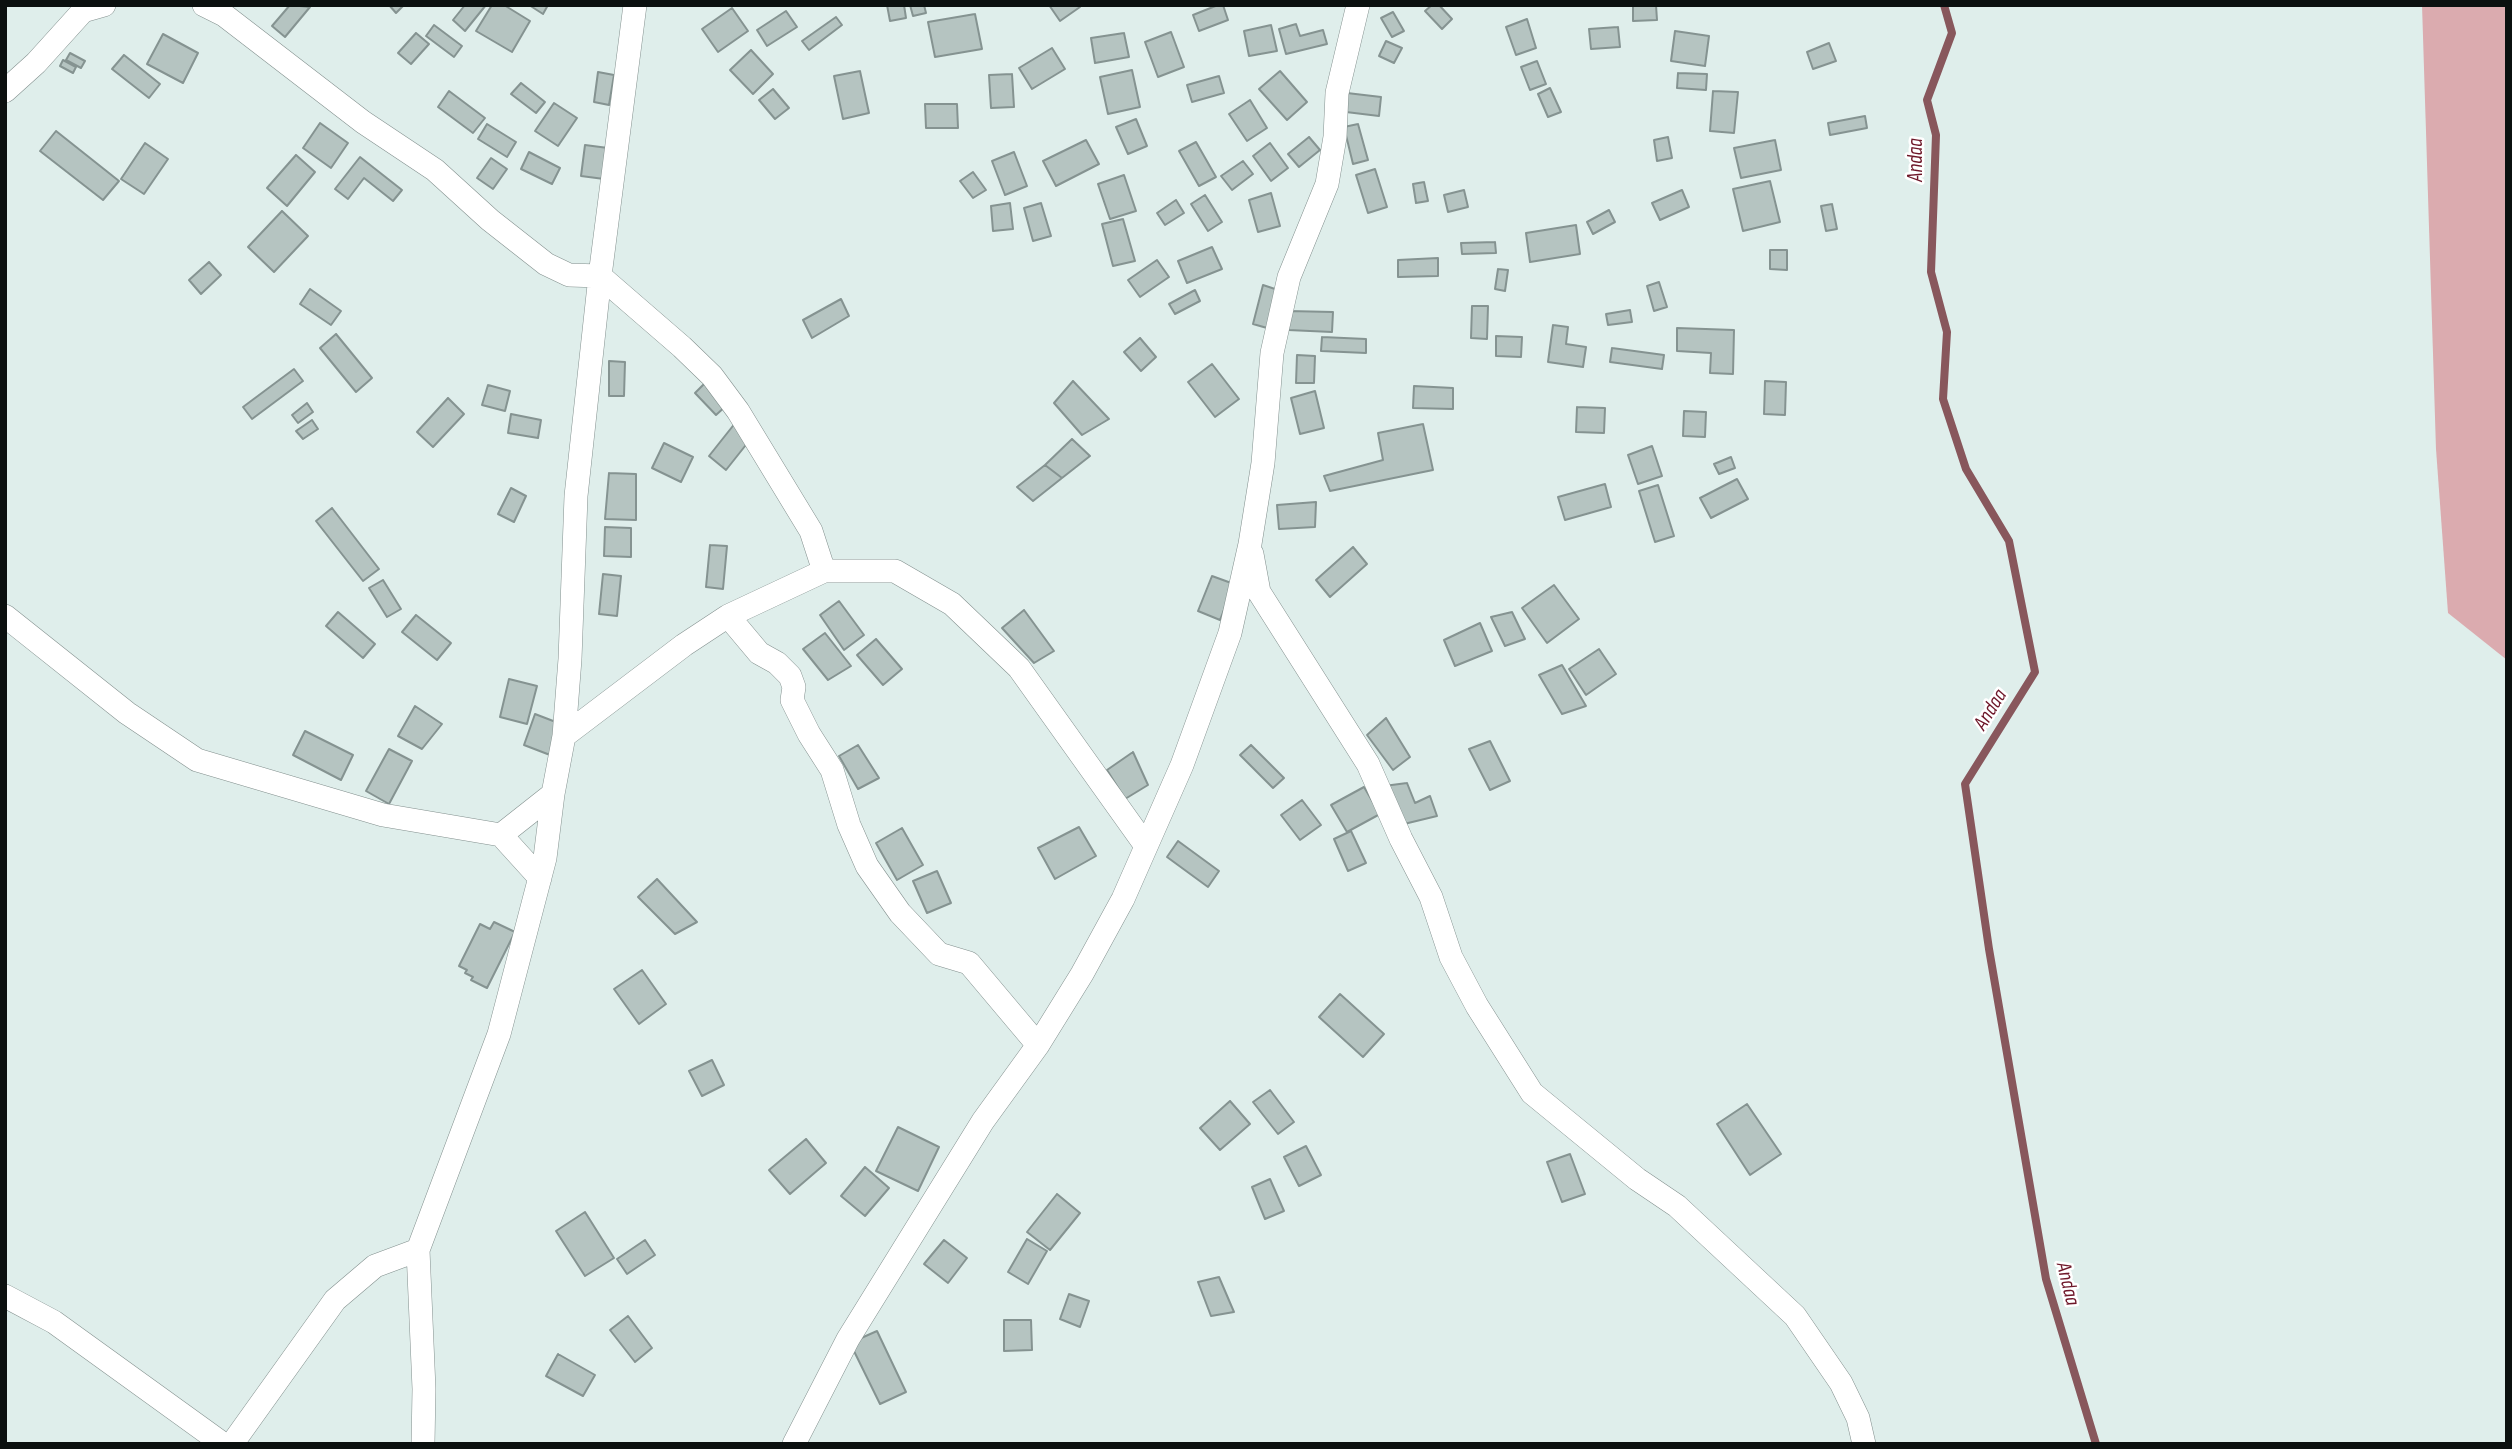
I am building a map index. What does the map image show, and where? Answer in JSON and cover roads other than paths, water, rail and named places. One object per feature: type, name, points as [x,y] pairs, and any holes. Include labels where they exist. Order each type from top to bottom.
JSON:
[{"type":"street","points":[[5,91],[36,63],[83,11],[104,5]]},
{"type":"street","points":[[204,5],[224,15],[363,122],[435,170],[490,220],[546,264],[569,275],[600,276],[712,376],[738,411],[811,531],[824,571]]},
{"type":"street","points":[[423,1444],[424,1389],[418,1250],[499,1034],[545,858],[564,736],[570,659],[576,496],[600,276],[635,5]]},
{"type":"street","points":[[794,1444],[848,1339],[983,1121],[1038,1045],[1082,974],[1123,899],[1182,765],[1230,633],[1250,544],[1263,463],[1272,353],[1289,277],[1327,184],[1335,138],[1337,93],[1358,5]]},
{"type":"street","points":[[1250,544],[1259,592],[1368,764],[1430,897],[1451,957],[1477,1006],[1532,1093],[1637,1179],[1677,1206],[1795,1316],[1841,1383],[1858,1418],[1864,1444]]},
{"type":"street","points":[[564,736],[684,645],[729,616],[824,571],[895,571],[952,604],[1019,668],[1146,846]]},
{"type":"street","points":[[5,616],[127,713],[197,760],[383,815],[501,835],[540,878]]},
{"type":"street","points":[[729,616],[759,653],[777,663],[790,676],[794,687],[792,700],[831,770],[849,825],[867,866],[900,914],[940,954],[969,963],[1038,1045]]},
{"type":"street","points":[[501,835],[553,794]]},
{"type":"street","points":[[232,1444],[335,1300],[375,1266],[418,1250]]},
{"type":"street","points":[[5,1296],[54,1322],[223,1444]]},
{"type":"waterway","name":"Andaa","points":[[1944,5],[1952,33],[1927,100],[1936,135],[1931,272],[1947,332],[1943,399],[1966,469],[2009,541],[2035,672],[1965,784],[1989,949],[2046,1279],[2096,1444]]}]
